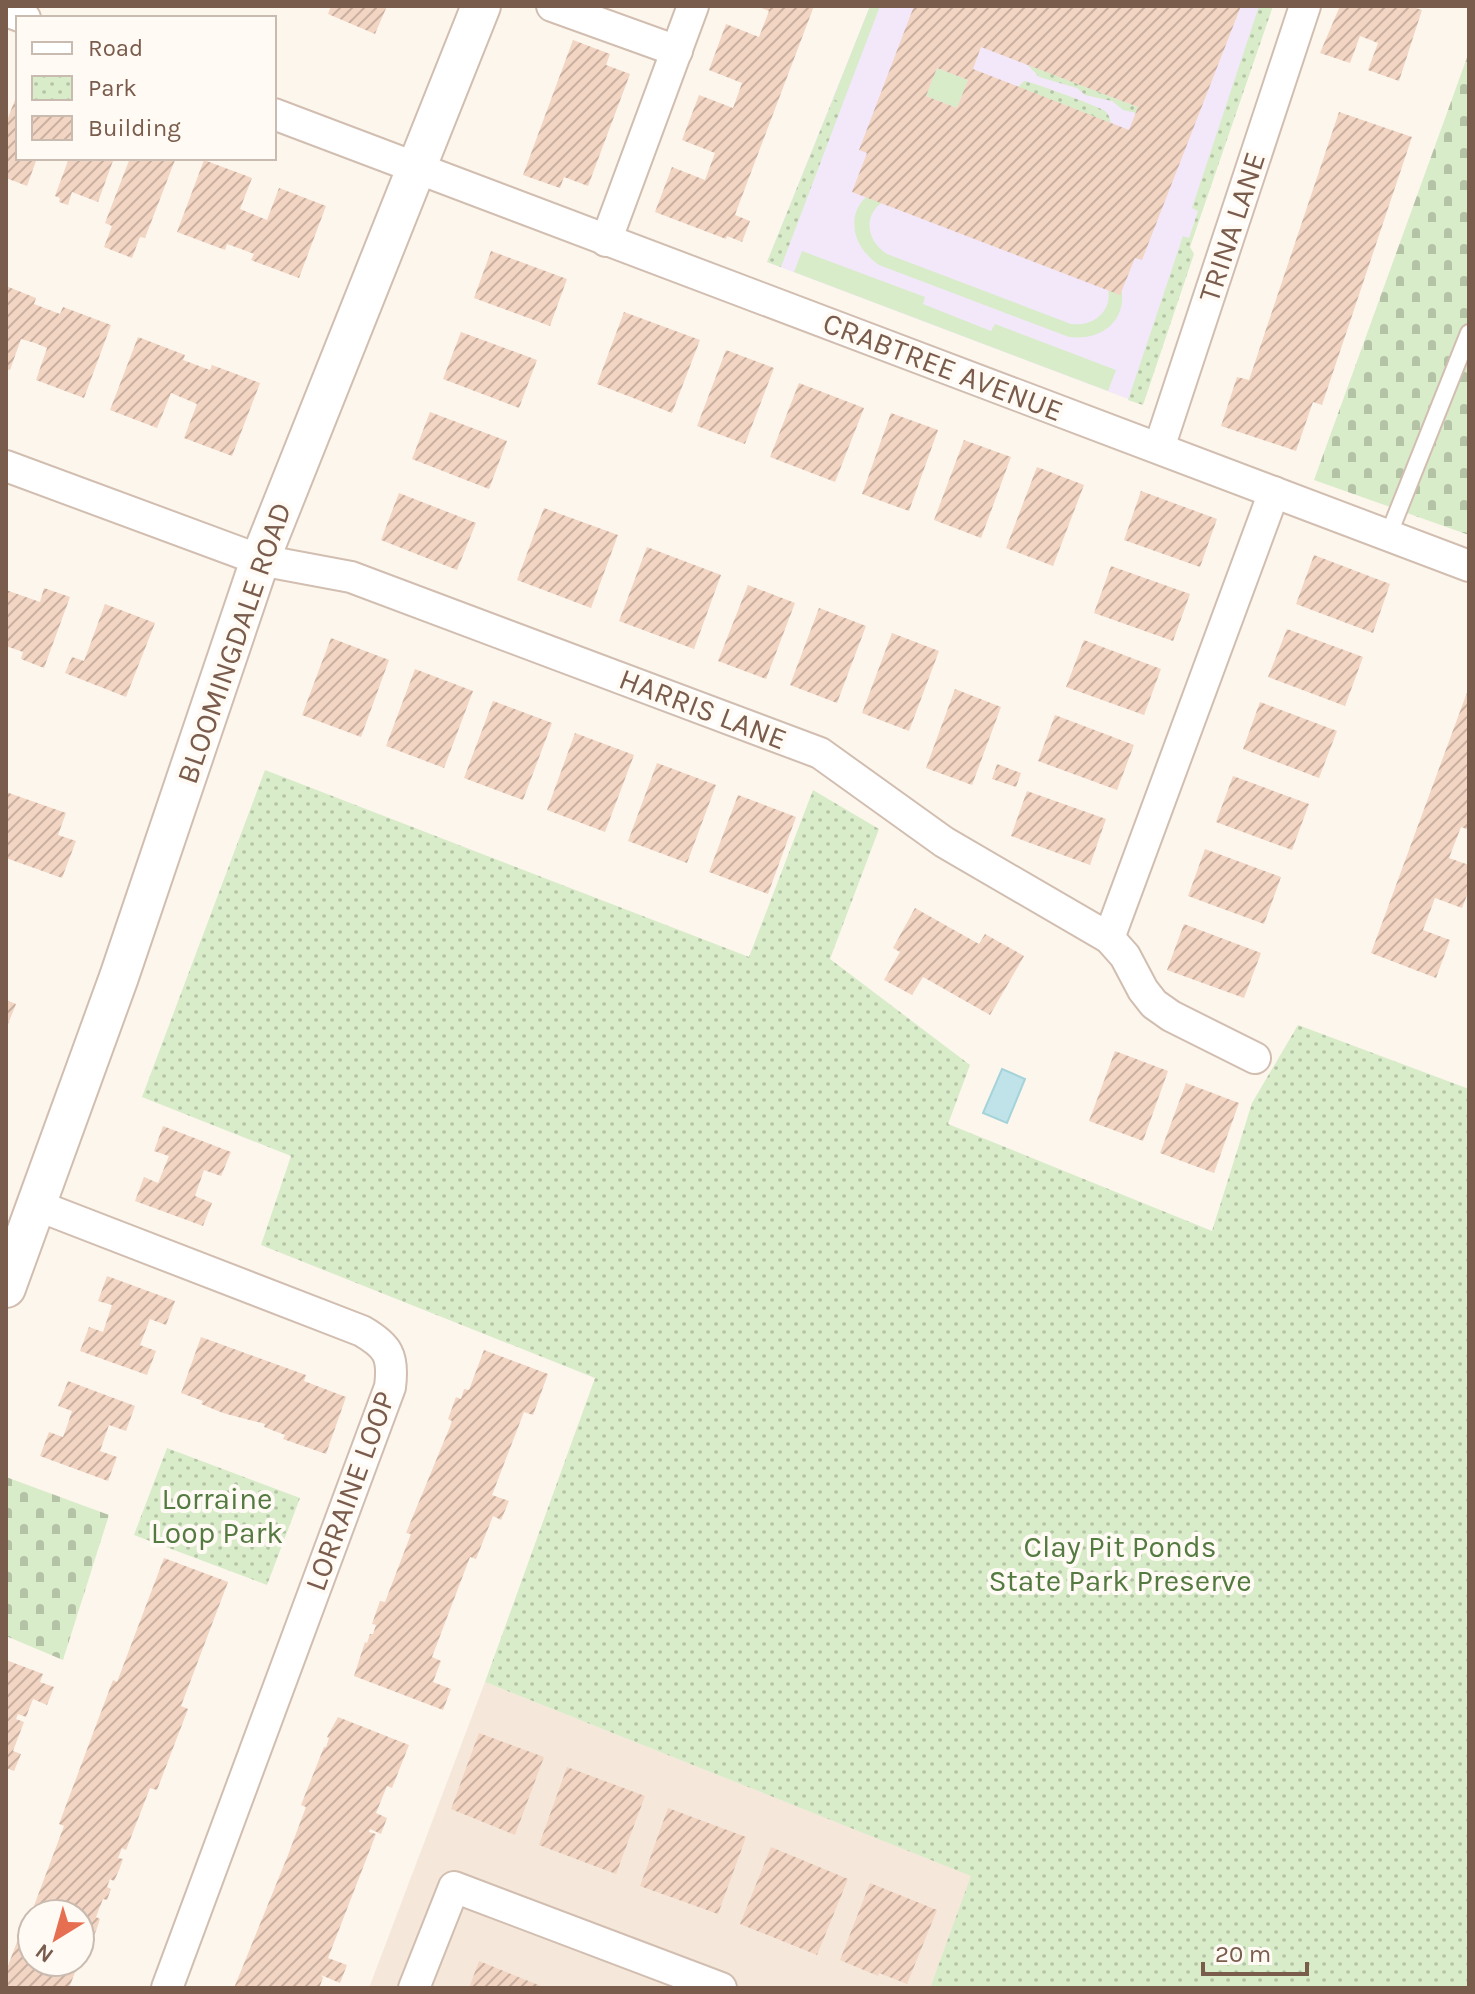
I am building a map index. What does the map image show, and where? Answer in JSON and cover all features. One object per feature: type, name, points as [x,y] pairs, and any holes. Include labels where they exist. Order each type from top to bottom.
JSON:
[{"type":"street","name":"BLOOMINGDALE ROAD","points":[[6,1288],[119,977],[260,560],[481,6]]},
{"type":"street","points":[[552,6],[677,51]]},
{"type":"street","points":[[606,241],[693,6]]},
{"type":"street","name":"TRINA LANE","points":[[1159,448],[1305,6]]},
{"type":"street","name":"CRABTREE AVENUE","points":[[276,115],[1469,566]]},
{"type":"street","name":"HARRIS LANE","points":[[6,466],[260,560],[351,577],[820,753],[944,842],[1109,938],[1125,956],[1154,1004],[1171,1016],[1255,1058]]},
{"type":"street","points":[[1109,938],[1274,492]]},
{"type":"street","name":"LORRAINE LOOP","points":[[36,1205],[362,1331],[384,1348],[392,1370],[390,1387],[167,1988]]},
{"type":"street","points":[[414,1988],[454,1887],[721,1988]]},
{"type":"lane","points":[[1388,536],[1469,333]]},
{"type":"shaded area","points":[[870,6],[1269,6],[1136,402],[767,262]]},
{"type":"shaded area","points":[[485,1682],[972,1876],[930,1988],[369,1988]]},
{"type":"green space","points":[[870,6],[880,6],[843,103],[833,99]]},
{"type":"green space","points":[[1259,6],[1273,6],[1190,247],[1194,254],[1143,405],[1128,400],[1183,236],[1189,238],[1198,211],[1192,208]]},
{"type":"green space","points":[[1469,52],[1469,535],[1314,480]]},
{"type":"green space","points":[[1027,64],[1138,107],[1136,113],[1123,110],[1112,101],[1085,95],[1077,88],[1039,77]]},
{"type":"green space","points":[[937,68],[968,80],[957,108],[926,96]]},
{"type":"green space","points":[[1024,81],[1105,111],[1111,123],[1018,87]]},
{"type":"green space","points":[[833,99],[843,103],[781,267],[767,262]]},
{"type":"green space","points":[[909,185],[1099,256],[1120,283],[1120,311],[1102,331],[1088,337],[1069,337],[879,265],[858,242],[855,217],[859,205],[868,195],[881,188]],"holes":[[[899,196],[1092,267],[1107,285],[1107,305],[1094,320],[1071,324],[887,254],[872,238],[870,220],[879,205]]]},
{"type":"green space","points":[[802,251],[925,297],[923,304],[991,331],[995,324],[1116,370],[1108,391],[794,272]]},
{"type":"green space","name":"Clay Pit Ponds State Park Preserve","points":[[265,770],[749,957],[813,790],[879,829],[830,959],[970,1065],[948,1124],[1212,1231],[1252,1103],[1298,1025],[1469,1089],[1469,1988],[930,1988],[971,1876],[485,1682],[595,1378],[261,1245],[291,1156],[142,1097]]},
{"type":"green space","name":"Lorraine Loop Park","points":[[167,1448],[300,1498],[267,1585],[134,1535]]},
{"type":"green space","points":[[6,1477],[109,1515],[63,1660],[6,1636]]},
{"type":"water","points":[[1002,1069],[1025,1079],[1007,1123],[983,1113]]},
{"type":"building","points":[[331,6],[387,6],[375,34],[328,14]]},
{"type":"building","points":[[756,6],[814,6],[735,215],[750,221],[742,242],[655,212],[672,167],[705,180],[715,153],[682,140],[699,95],[733,108],[742,83],[709,70],[726,24],[759,37],[769,11]]},
{"type":"building","points":[[914,6],[1241,6],[1142,260],[1135,258],[1120,295],[852,192],[867,153],[859,150]],"holes":[[[981,47],[1138,107],[1129,130],[973,69]],[[937,68],[968,80],[957,108],[926,96]]]},
{"type":"building","points":[[1340,6],[1410,6],[1422,10],[1399,81],[1368,70],[1378,43],[1360,36],[1350,63],[1320,53]]},
{"type":"building","points":[[573,40],[610,54],[606,65],[630,74],[588,186],[564,177],[560,188],[523,175]]},
{"type":"building","points":[[16,97],[16,160],[36,160],[27,186],[6,178],[6,123]]},
{"type":"building","points":[[1339,112],[1412,137],[1322,405],[1313,402],[1296,451],[1221,426],[1237,377],[1249,380]]},
{"type":"building","points":[[68,160],[113,160],[98,202],[72,192],[68,205],[59,202],[60,198],[55,196]]},
{"type":"building","points":[[129,160],[175,160],[145,238],[140,237],[132,258],[104,247],[112,226],[105,223]]},
{"type":"building","points":[[204,160],[252,178],[240,209],[267,220],[279,188],[326,206],[299,278],[251,260],[254,254],[241,249],[227,244],[225,250],[177,232]]},
{"type":"building","points":[[491,251],[567,279],[550,326],[474,298]]},
{"type":"building","points":[[6,286],[36,298],[34,304],[60,314],[63,307],[111,325],[84,398],[36,380],[47,348],[35,343],[21,339],[10,370],[6,369]]},
{"type":"building","points":[[624,312],[700,340],[672,413],[597,384]]},
{"type":"building","points":[[461,332],[537,360],[519,408],[443,379]]},
{"type":"building","points":[[138,337],[185,355],[183,360],[210,370],[212,365],[260,383],[232,456],[184,438],[197,404],[171,393],[157,428],[110,410]]},
{"type":"building","points":[[726,350],[774,368],[745,444],[697,426]]},
{"type":"building","points":[[799,383],[864,408],[835,482],[770,457]]},
{"type":"building","points":[[430,412],[507,441],[489,489],[412,459]]},
{"type":"building","points":[[891,413],[938,430],[909,511],[862,494]]},
{"type":"building","points":[[964,440],[1011,457],[981,538],[934,520]]},
{"type":"building","points":[[1037,467],[1084,485],[1053,566],[1006,548]]},
{"type":"building","points":[[1141,491],[1217,519],[1200,567],[1124,540]]},
{"type":"building","points":[[399,493],[476,523],[457,570],[381,540]]},
{"type":"building","points":[[544,508],[618,535],[591,608],[517,580]]},
{"type":"building","points":[[647,547],[721,575],[694,649],[619,621]]},
{"type":"building","points":[[1314,555],[1390,584],[1373,633],[1296,604]]},
{"type":"building","points":[[1111,566],[1190,594],[1173,641],[1094,613]]},
{"type":"building","points":[[748,585],[795,603],[766,679],[718,661]]},
{"type":"building","points":[[44,588],[70,597],[44,668],[21,659],[23,652],[6,646],[6,590],[40,602]]},
{"type":"building","points":[[105,604],[155,623],[126,697],[65,673],[72,657],[84,661]]},
{"type":"building","points":[[819,608],[866,626],[837,703],[790,685]]},
{"type":"building","points":[[1287,629],[1363,657],[1345,706],[1268,677]]},
{"type":"building","points":[[892,633],[939,651],[909,731],[862,713]]},
{"type":"building","points":[[331,638],[389,660],[361,737],[302,715]]},
{"type":"building","points":[[1084,640],[1161,669],[1144,715],[1066,687]]},
{"type":"building","points":[[415,669],[473,691],[444,768],[386,746]]},
{"type":"building","points":[[1469,687],[1469,830],[1461,827],[1449,858],[1469,865],[1469,890],[1462,908],[1435,898],[1423,930],[1450,940],[1436,978],[1371,953]]},
{"type":"building","points":[[955,689],[1001,707],[972,785],[926,768]]},
{"type":"building","points":[[493,701],[552,723],[523,800],[464,778]]},
{"type":"building","points":[[1260,702],[1337,731],[1319,778],[1243,749]]},
{"type":"building","points":[[1055,715],[1134,745],[1117,790],[1038,761]]},
{"type":"building","points":[[575,733],[634,755],[605,832],[547,810]]},
{"type":"building","points":[[657,763],[716,785],[687,863],[628,841]]},
{"type":"building","points":[[997,764],[1021,773],[1016,787],[992,779]]},
{"type":"building","points":[[1233,776],[1309,804],[1292,850],[1216,822]]},
{"type":"building","points":[[1027,791],[1106,819],[1090,865],[1011,836]]},
{"type":"building","points":[[6,792],[66,813],[58,835],[76,841],[62,878],[6,858]]},
{"type":"building","points":[[738,795],[796,817],[768,894],[709,872]]},
{"type":"building","points":[[1205,849],[1281,877],[1264,924],[1188,896]]},
{"type":"building","points":[[915,908],[979,944],[985,934],[1024,956],[990,1015],[923,977],[912,995],[884,980],[900,952],[893,948]]},
{"type":"building","points":[[1184,924],[1261,953],[1244,998],[1167,970]]},
{"type":"building","points":[[6,1000],[16,1004],[6,1029]]},
{"type":"building","points":[[1115,1051],[1168,1071],[1143,1141],[1089,1121]]},
{"type":"building","points":[[1186,1083],[1239,1103],[1214,1173],[1160,1153]]},
{"type":"building","points":[[163,1126],[231,1152],[221,1176],[204,1170],[195,1196],[212,1203],[203,1226],[135,1201],[144,1177],[158,1183],[169,1156],[154,1151]]},
{"type":"building","points":[[107,1276],[175,1301],[166,1325],[150,1319],[140,1345],[156,1351],[147,1375],[80,1351],[89,1327],[103,1332],[112,1305],[98,1301]]},
{"type":"building","points":[[201,1337],[306,1375],[304,1381],[346,1397],[326,1454],[283,1439],[285,1435],[264,1427],[265,1424],[223,1413],[181,1393]]},
{"type":"building","points":[[484,1350],[548,1374],[533,1415],[524,1412],[492,1495],[509,1501],[501,1520],[493,1516],[476,1559],[470,1557],[432,1657],[441,1661],[433,1682],[451,1689],[443,1710],[354,1676],[365,1642],[373,1634],[376,1625],[372,1624],[380,1601],[385,1602],[411,1534],[406,1533],[452,1421],[448,1419],[456,1397],[461,1399],[464,1389],[469,1390]]},
{"type":"building","points":[[68,1381],[135,1406],[126,1431],[109,1425],[100,1451],[117,1457],[108,1481],[40,1456],[49,1432],[63,1437],[72,1411],[58,1406]]},
{"type":"building","points":[[164,1558],[228,1582],[181,1706],[188,1709],[157,1790],[150,1788],[126,1850],[122,1848],[118,1858],[123,1859],[114,1881],[110,1879],[107,1887],[111,1889],[107,1900],[103,1899],[96,1917],[96,1898],[37,1898],[64,1826],[59,1824],[113,1680],[117,1682]]},
{"type":"building","points":[[6,1660],[43,1674],[40,1682],[54,1687],[47,1705],[33,1699],[26,1717],[18,1714],[16,1719],[24,1722],[13,1751],[21,1754],[14,1771],[6,1768]]},
{"type":"building","points":[[338,1717],[409,1745],[392,1788],[387,1786],[376,1813],[387,1818],[381,1834],[370,1829],[369,1832],[376,1834],[328,1958],[347,1965],[340,1983],[321,1975],[323,1978],[319,1988],[234,1988],[306,1807],[301,1805],[326,1747],[327,1737]]},
{"type":"building","points":[[479,1733],[544,1757],[515,1835],[451,1809]]},
{"type":"building","points":[[567,1767],[645,1796],[616,1874],[539,1845]]},
{"type":"building","points":[[668,1808],[746,1837],[718,1914],[640,1886]]},
{"type":"building","points":[[771,1847],[848,1879],[817,1955],[740,1924]]},
{"type":"building","points":[[870,1883],[937,1910],[907,1984],[840,1960]]},
{"type":"building","points":[[16,1945],[16,1978],[73,1978],[69,1988],[6,1988],[6,1971]]},
{"type":"building","points":[[479,1961],[546,1988],[469,1988]]}]
